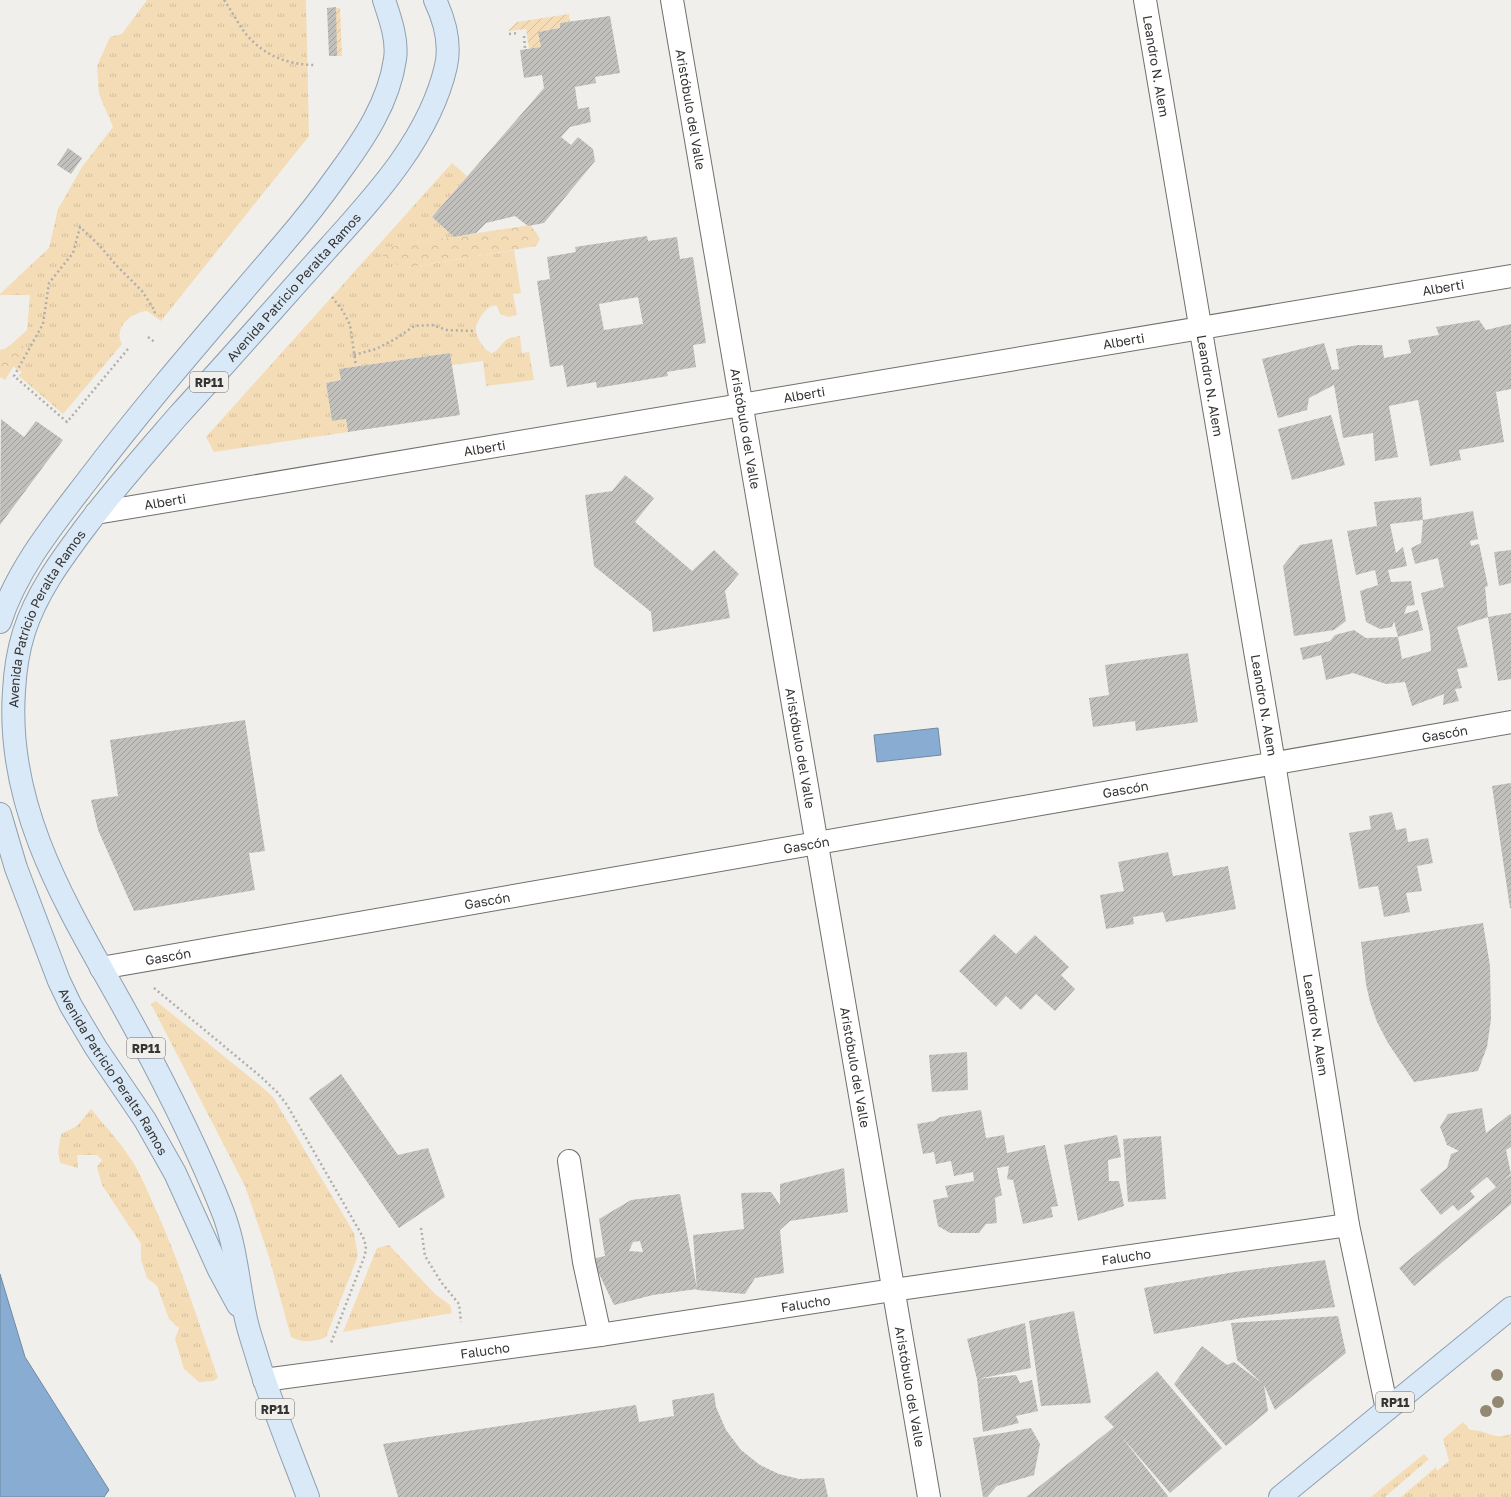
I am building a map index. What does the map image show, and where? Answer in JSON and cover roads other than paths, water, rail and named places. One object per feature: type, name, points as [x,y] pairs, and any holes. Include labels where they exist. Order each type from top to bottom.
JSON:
[{"type":"main road","name":"RP11","points":[[0,622],[4,609],[17,582],[36,550],[63,512],[126,429],[312,211],[367,134],[382,104],[391,79],[396,58],[391,20],[384,0]]},
{"type":"main road","name":"Avenida Patricio Peralta Ramos","points":[[308,1497],[264,1380],[246,1320],[238,1267],[224,1215],[185,1127],[137,1031],[101,968],[53,877],[33,830],[21,785],[13,746],[12,707],[15,671],[24,632],[41,591],[96,513],[147,451],[361,212],[402,160],[426,120],[441,83],[447,60],[447,33],[441,14],[434,0]]},
{"type":"main road","name":"Avenida Patricio Peralta Ramos","points":[[0,814],[16,868],[59,981],[96,1048],[145,1120],[175,1173],[219,1270],[246,1320]]},
{"type":"main road","name":"RP11","points":[[1280,1497],[1511,1308]]},
{"type":"street","name":"Aristóbulo del Valle","points":[[672,0],[928,1497]]},
{"type":"street","name":"Leandro N. Alem","points":[[1145,0],[1274,763],[1348,1225],[1387,1409]]},
{"type":"street","name":"Alberti","points":[[96,513],[1511,276]]},
{"type":"street","name":"Gascón","points":[[101,968],[1511,722]]},
{"type":"street","points":[[569,1161],[584,1262],[600,1335]]},
{"type":"street","name":"Falucho","points":[[264,1380],[600,1335],[893,1290],[1348,1225]]},
{"type":"water","points":[[938,728],[941,755],[877,762],[874,735]]},
{"type":"water","points":[[0,1274],[25,1357],[109,1490],[104,1497],[0,1497]]}]
